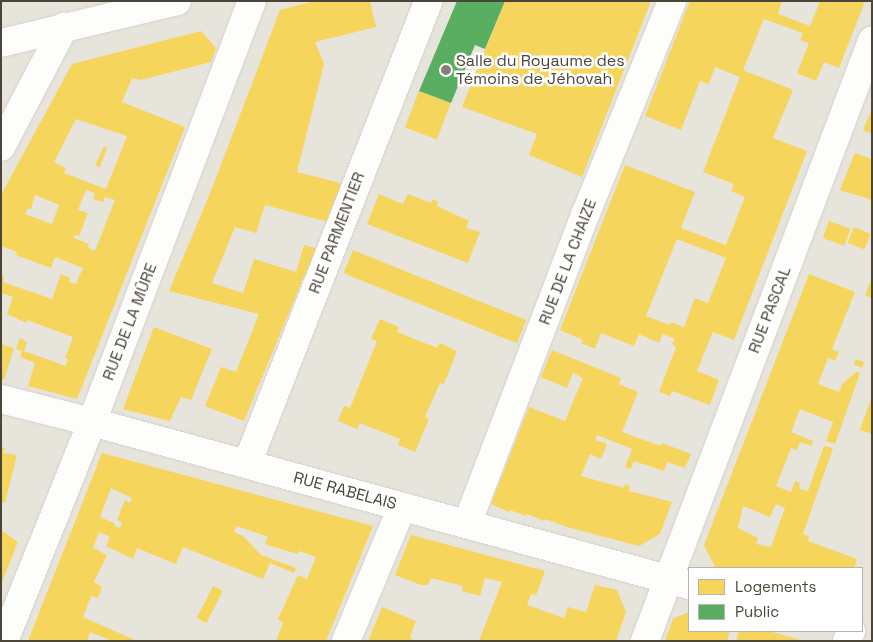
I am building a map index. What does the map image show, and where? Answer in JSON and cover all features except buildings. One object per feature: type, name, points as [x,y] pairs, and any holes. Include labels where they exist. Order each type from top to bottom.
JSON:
[{"type":"street","points":[[1,43],[177,1]]},
{"type":"street","name":"RUE DE LA MÛRE","points":[[4,641],[92,422],[252,1]]},
{"type":"street","name":"RUE PARMENTIER","points":[[247,464],[428,1]]},
{"type":"street","name":"RUE DE LA CHAIZE","points":[[467,524],[586,213],[672,1]]},
{"type":"street","points":[[1,147],[64,27]]},
{"type":"street","name":"RUE PASCAL","points":[[645,641],[679,582],[872,41]]},
{"type":"street","name":"RUE RABELAIS","points":[[1,399],[92,422],[679,582]]},
{"type":"street","points":[[346,641],[402,506]]},
{"type":"shaded area","points":[[1,1],[872,1],[872,641],[1,641]]},
{"type":"place","name":"Salle du Royaume des Témoins de Jéhovah","points":[[446,70]]}]
